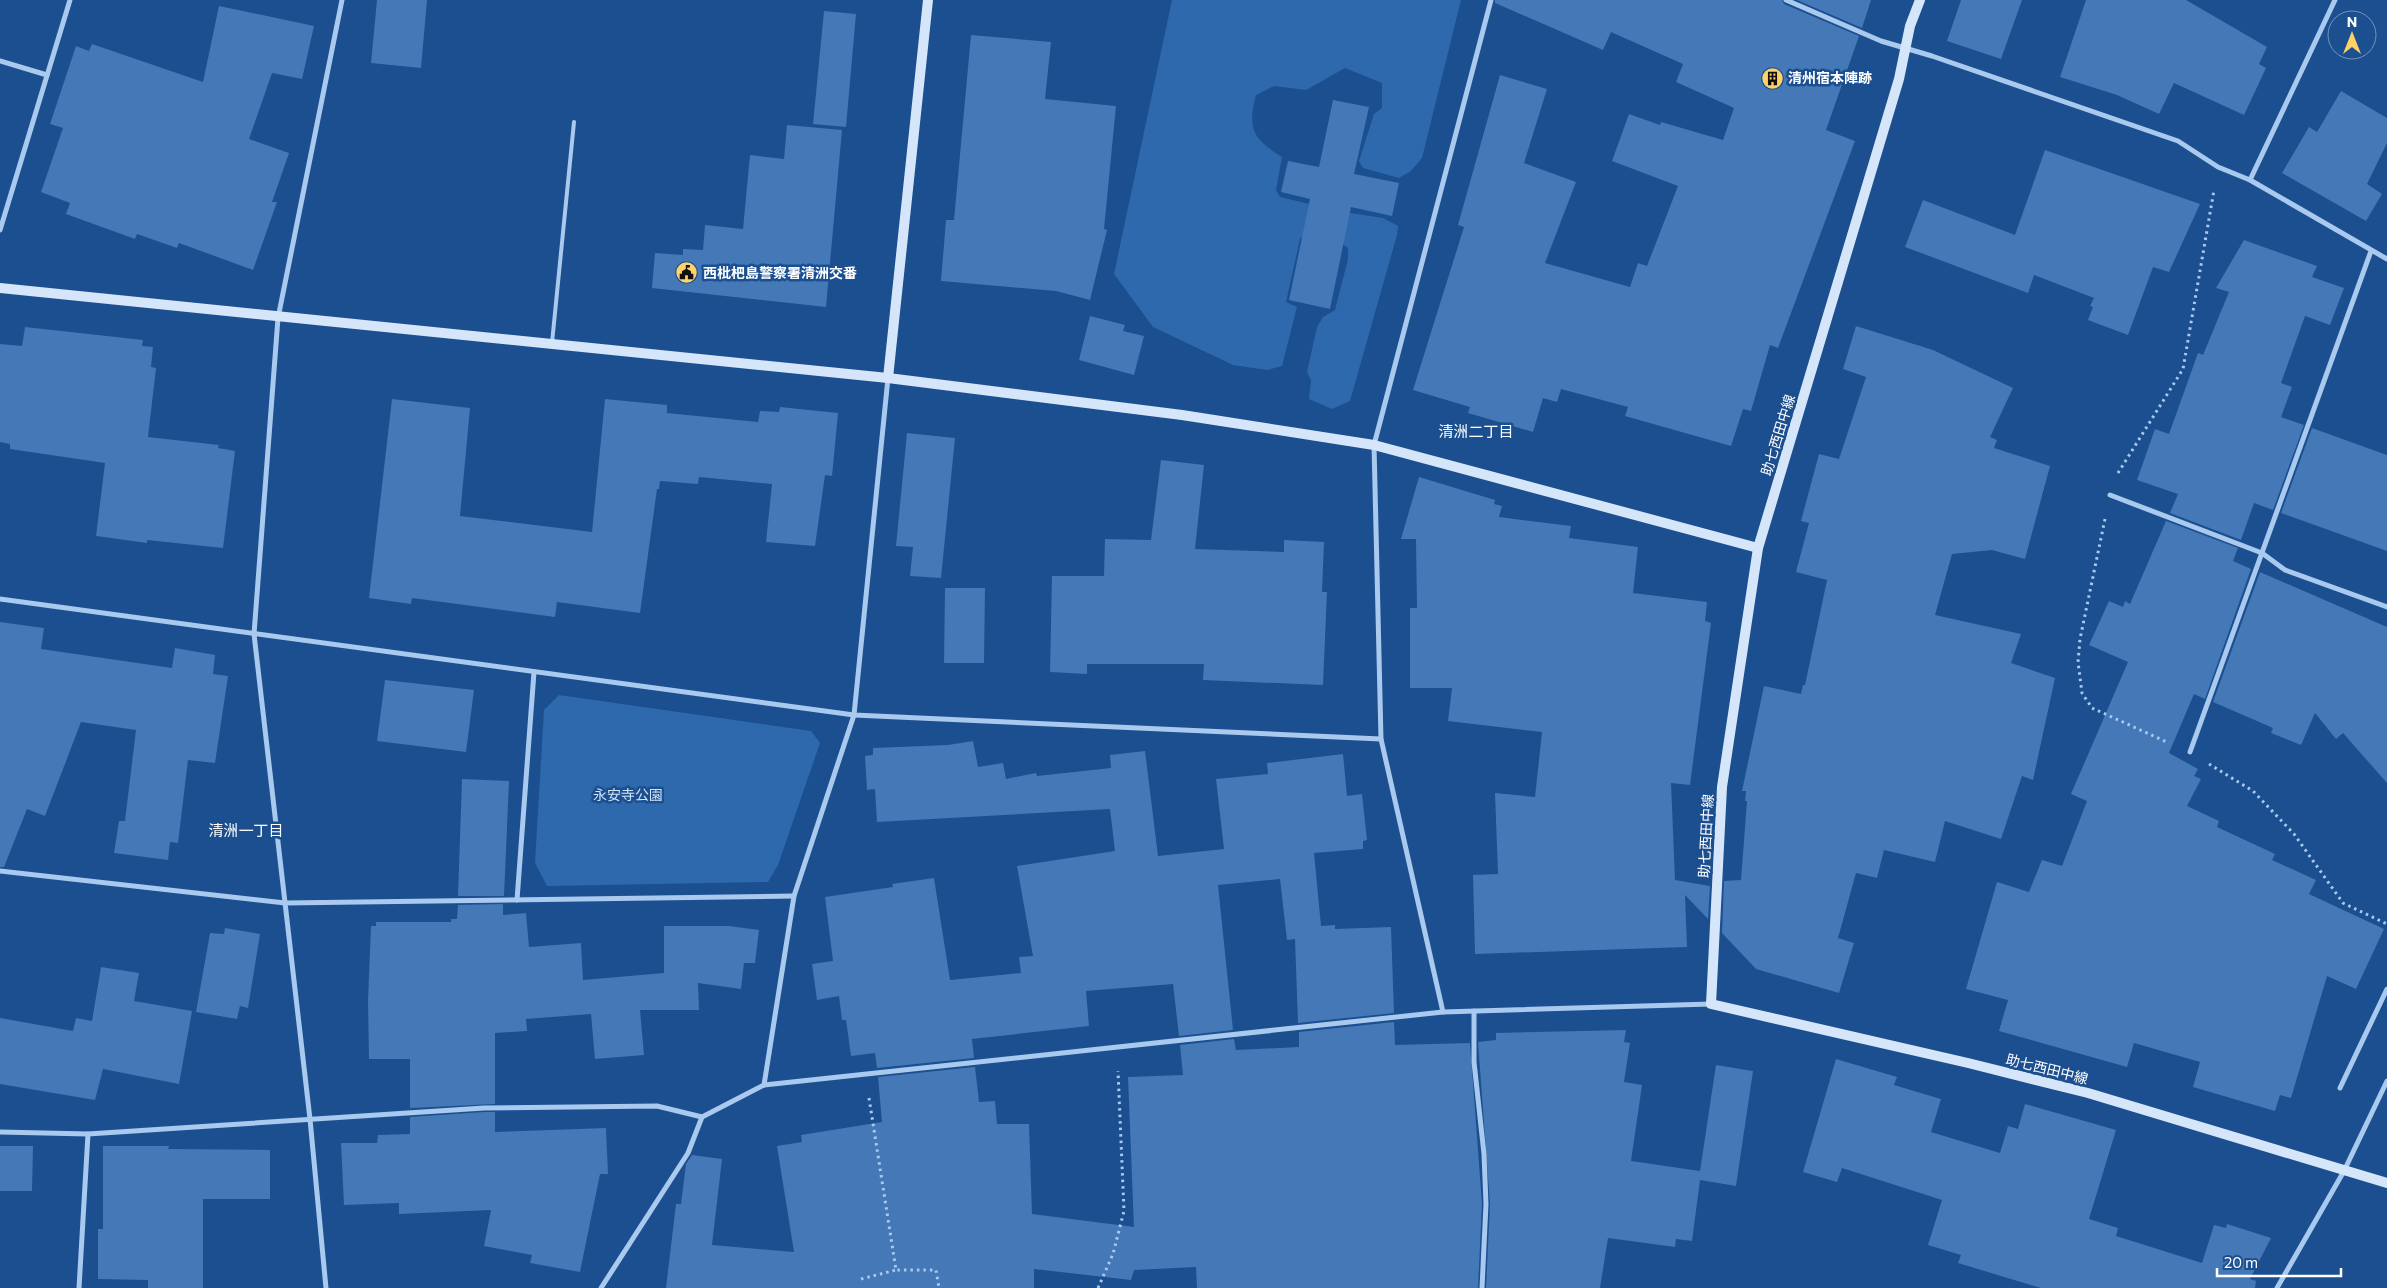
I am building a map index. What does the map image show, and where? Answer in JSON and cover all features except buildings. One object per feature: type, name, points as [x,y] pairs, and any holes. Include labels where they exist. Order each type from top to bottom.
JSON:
[{"type":"street","points":[[0,230],[70,0]]},
{"type":"street","points":[[326,1288],[310,1119],[254,634],[278,318],[342,0]]},
{"type":"street","points":[[764,1085],[794,896],[854,715],[928,0]]},
{"type":"street","points":[[1443,1012],[1381,739],[1374,445],[1491,0]]},
{"type":"street","points":[[1786,0],[1881,42],[1932,56],[2178,141],[2218,168],[2250,180],[2387,259]]},
{"type":"street","name":"助七西田中線","points":[[1920,0],[1910,26],[1897,87],[1758,548],[1722,787],[1711,1004],[1968,1063],[2088,1093],[2385,1182]]},
{"type":"street","points":[[2250,180],[2335,0]]},
{"type":"street","points":[[0,62],[47,75]]},
{"type":"street","points":[[2190,752],[2371,251]]},
{"type":"street","points":[[0,288],[278,318],[888,378],[1182,415],[1374,445],[1758,548]]},
{"type":"street","points":[[2110,495],[2262,552],[2285,570],[2387,607]]},
{"type":"street","points":[[0,599],[854,715],[1381,739]]},
{"type":"street","points":[[517,900],[534,672]]},
{"type":"street","points":[[0,871],[285,903],[794,896]]},
{"type":"street","points":[[2340,1088],[2387,989]]},
{"type":"street","points":[[0,1132],[88,1134],[484,1108],[657,1106],[702,1117],[764,1085],[1443,1012],[1711,1004]]},
{"type":"street","points":[[1474,1011],[1474,1062],[1484,1154],[1486,1204],[1482,1288]]},
{"type":"street","points":[[2277,1288],[2344,1171],[2387,1081]]},
{"type":"street","points":[[601,1288],[688,1153],[702,1117]]},
{"type":"street","points":[[79,1288],[88,1134]]},
{"type":"lane","points":[[552,345],[574,122]]},
{"type":"path","points":[[2218,168],[2183,369],[2116,475],[2110,495],[2080,639],[2078,662],[2082,693],[2092,708],[2190,752],[2253,791],[2294,834],[2343,903],[2387,924]]},
{"type":"path","points":[[1098,1288],[1113,1254],[1124,1211],[1117,1047]]},
{"type":"path","points":[[866,1075],[896,1270]]},
{"type":"path","points":[[862,1279],[896,1270],[936,1270],[938,1288]]},
{"type":"green space","points":[[1172,0],[1461,0],[1422,158],[1411,171],[1399,178],[1363,168],[1359,161],[1374,114],[1382,108],[1382,83],[1345,68],[1306,90],[1274,86],[1256,95],[1252,116],[1255,132],[1264,144],[1282,157],[1276,190],[1280,197],[1314,205],[1309,232],[1300,239],[1286,302],[1297,307],[1282,366],[1267,370],[1233,365],[1153,327],[1114,274]]},
{"type":"green space","points":[[1344,212],[1383,218],[1398,226],[1350,401],[1332,409],[1309,399],[1311,380],[1307,372],[1317,327],[1323,317],[1335,310],[1348,259],[1348,248],[1337,240]]},
{"type":"green space","name":"永安寺公園","points":[[559,695],[811,731],[820,743],[778,865],[768,882],[547,886],[535,863],[544,710]]},
{"type":"place","name":"清州宿本陣跡","points":[[1772,78]]},
{"type":"place","name":"西枇杷島警察署清洲交番","points":[[687,273]]},
{"type":"district","name":"清洲二丁目","points":[[1476,432]]},
{"type":"district","name":"清洲一丁目","points":[[246,831]]}]
